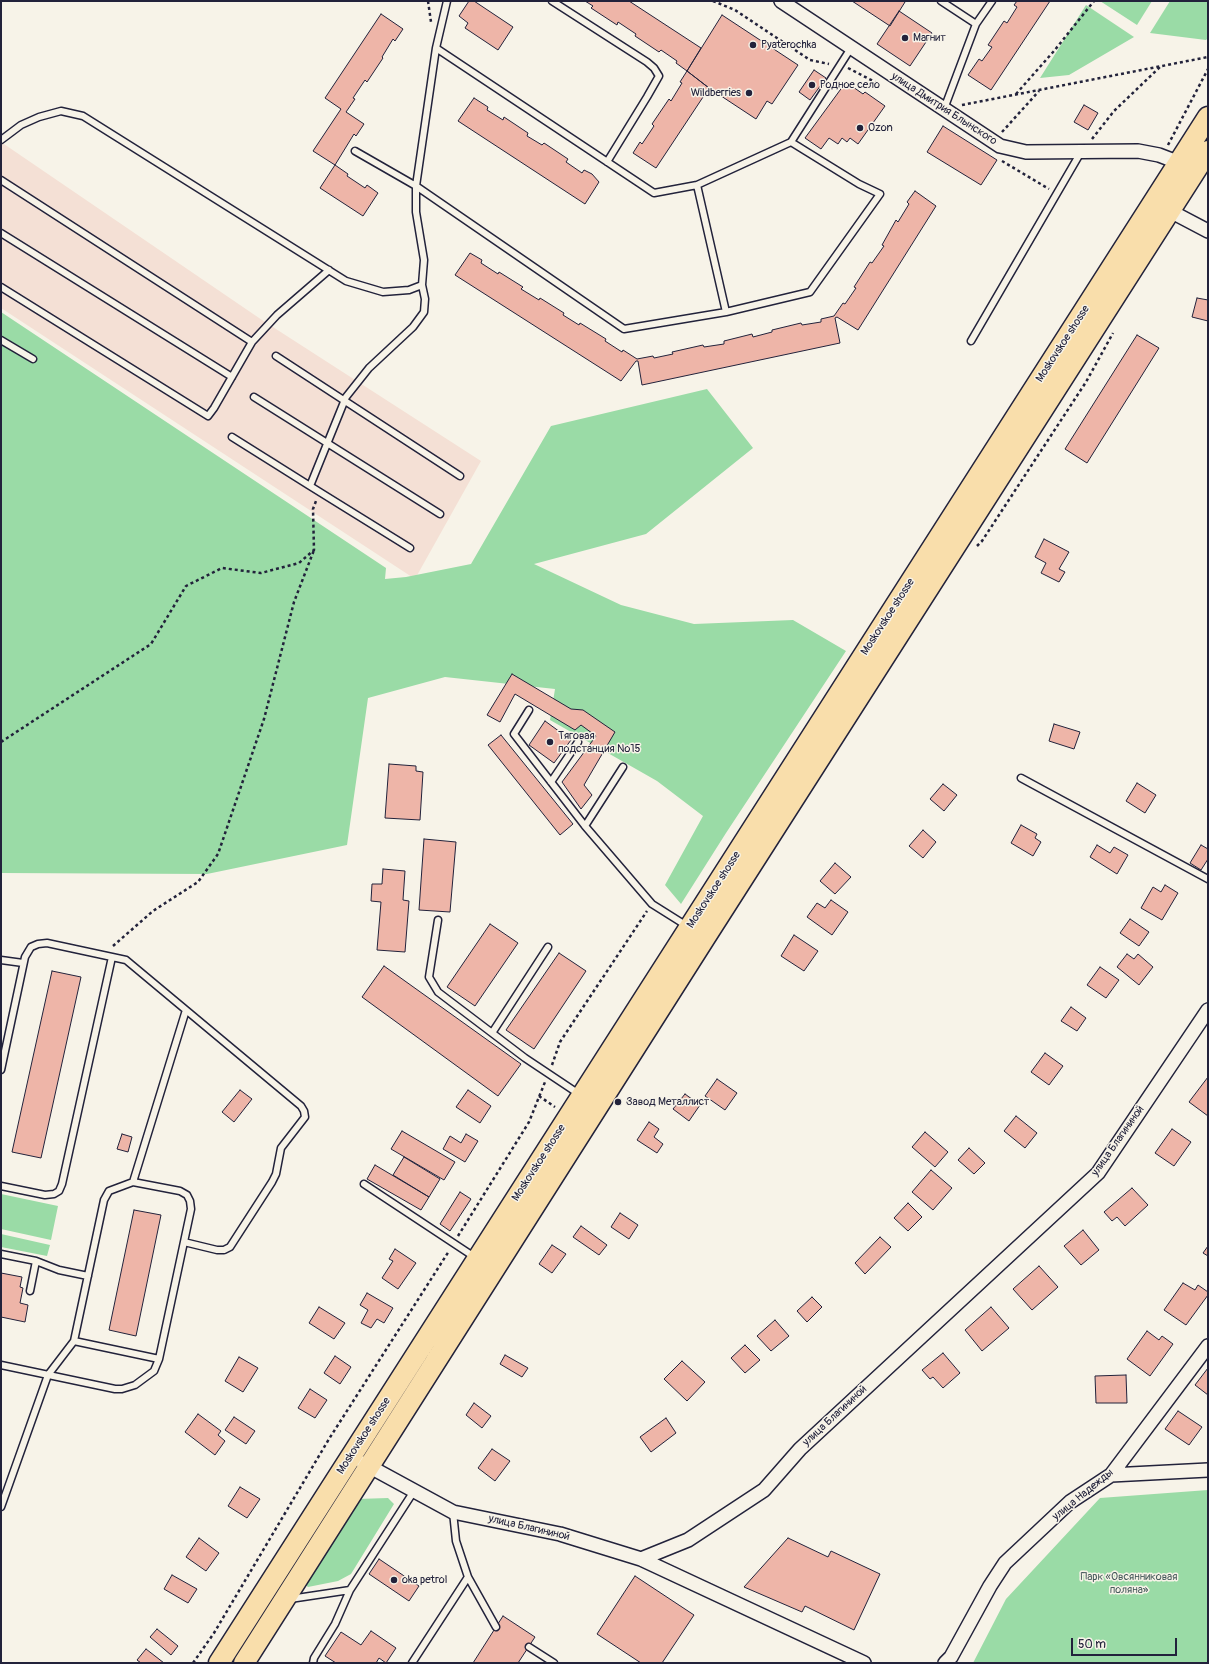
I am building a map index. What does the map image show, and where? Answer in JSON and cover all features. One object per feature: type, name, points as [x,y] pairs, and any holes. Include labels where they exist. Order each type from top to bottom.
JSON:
[{"type":"main road","name":"Moskovskoe shosse","points":[[244,1663],[368,1466],[1170,211],[1208,117]]},
{"type":"main road","name":"Moskovskoe shosse","points":[[219,1663],[690,928],[1188,166],[1208,151]]},
{"type":"street","name":"улица Дмитрия Блынского","points":[[781,1],[1000,146],[1026,152],[1082,150],[1138,151],[1159,155],[1188,166]]},
{"type":"street","points":[[1170,211],[1208,231]]},
{"type":"street","name":"улица Благининой","points":[[351,1456],[453,1512],[560,1534],[641,1558],[688,1540],[764,1490],[800,1449],[1098,1172],[1208,1010]]},
{"type":"street","name":"улица Надежды","points":[[945,1663],[951,1657],[990,1586],[1005,1563],[1070,1502],[1111,1475],[1208,1346]]},
{"type":"street","points":[[1111,1475],[1208,1470]]},
{"type":"street","points":[[641,1558],[846,1659],[864,1663]]},
{"type":"lane","points":[[310,486],[345,400],[368,368],[413,327],[424,312],[425,299],[422,285],[424,260],[416,212],[416,186],[436,48],[447,1]]},
{"type":"lane","points":[[552,1],[647,62],[654,68],[659,76],[655,86],[607,162]]},
{"type":"lane","points":[[941,1],[976,24]]},
{"type":"lane","points":[[944,109],[976,24],[992,1]]},
{"type":"lane","points":[[436,48],[654,193],[697,185],[791,142],[851,48]]},
{"type":"lane","points":[[1,140],[21,125],[39,117],[61,111],[83,116],[346,281],[383,292],[409,290],[422,285]]},
{"type":"lane","points":[[355,151],[416,186],[624,329],[726,312],[810,292],[880,194],[859,184],[791,142]]},
{"type":"lane","points":[[971,341],[1082,150]]},
{"type":"lane","points":[[1,180],[252,342]]},
{"type":"lane","points":[[697,185],[726,312]]},
{"type":"lane","points":[[1,233],[232,377]]},
{"type":"lane","points":[[1,287],[208,416],[252,342],[278,315],[329,270]]},
{"type":"lane","points":[[1,340],[33,359]]},
{"type":"lane","points":[[276,356],[460,476]]},
{"type":"lane","points":[[254,397],[328,442],[440,514]]},
{"type":"lane","points":[[232,437],[410,548]]},
{"type":"lane","points":[[529,710],[514,734],[585,826],[652,904],[690,928]]},
{"type":"lane","points":[[551,782],[578,742]]},
{"type":"lane","points":[[585,826],[623,767]]},
{"type":"lane","points":[[1020,778],[1208,879]]},
{"type":"lane","points":[[438,920],[429,977],[438,992],[548,1074],[582,1096]]},
{"type":"lane","points":[[1,1070],[4,1045],[23,963],[27,952],[31,947],[38,944],[47,943],[126,960],[301,1106],[304,1111],[305,1118],[281,1148],[276,1174],[272,1182],[230,1247],[224,1250],[217,1250],[184,1242]]},
{"type":"lane","points":[[492,1033],[548,947]]},
{"type":"lane","points":[[1,1186],[45,1195],[54,1194],[58,1191],[62,1184],[112,957]]},
{"type":"lane","points":[[1,960],[23,963]]},
{"type":"lane","points":[[133,1182],[186,1010]]},
{"type":"lane","points":[[1,1365],[48,1375],[115,1389],[122,1389],[135,1385],[149,1376],[154,1371],[159,1359],[191,1209],[190,1201],[187,1195],[180,1191],[133,1182],[117,1187],[109,1191],[106,1195],[74,1341],[48,1375],[1,1507]]},
{"type":"lane","points":[[364,1184],[477,1259]]},
{"type":"lane","points":[[1,1254],[36,1261],[59,1270],[88,1276]]},
{"type":"lane","points":[[30,1291],[36,1261]]},
{"type":"lane","points":[[74,1341],[159,1359]]},
{"type":"lane","points":[[314,1663],[314,1658],[335,1624],[350,1590],[414,1491]]},
{"type":"lane","points":[[453,1512],[456,1541],[468,1577],[496,1627]]},
{"type":"lane","points":[[412,1663],[468,1577]]},
{"type":"lane","points":[[284,1600],[350,1590]]},
{"type":"lane","points":[[528,1648],[554,1663]]},
{"type":"path","points":[[713,1],[735,10],[810,60],[854,70],[882,86]]},
{"type":"path","points":[[1016,95],[1094,1]]},
{"type":"path","points":[[944,109],[1208,57]]},
{"type":"path","points":[[1082,150],[1114,111],[1161,66]]},
{"type":"path","points":[[993,141],[1039,90]]},
{"type":"path","points":[[998,158],[1057,193]]},
{"type":"path","points":[[114,946],[153,911],[198,882],[218,854],[264,719],[294,602],[314,550],[313,509],[320,492]]},
{"type":"path","points":[[1,742],[151,644],[186,586],[222,568],[261,573],[299,563],[314,550]]},
{"type":"path","points":[[193,1663],[214,1633],[329,1439],[453,1244],[528,1122],[560,1042],[652,904]]},
{"type":"shaded area","points":[[1,142],[262,320],[481,461],[415,579],[1,308]]},
{"type":"green space","points":[[1100,1],[1152,1],[1137,25]]},
{"type":"green space","points":[[1170,1],[1208,1],[1208,38],[1206,40],[1150,33]]},
{"type":"green space","points":[[1086,5],[1134,37],[1069,75],[1040,78]]},
{"type":"green space","points":[[1,312],[386,568],[385,579],[406,577],[471,564],[551,426],[707,389],[753,448],[646,534],[534,564],[621,605],[694,624],[793,620],[846,651],[681,904],[665,885],[703,816],[657,781],[550,720],[555,689],[445,677],[368,698],[347,845],[207,874],[1,873]]},
{"type":"green space","points":[[1,1194],[58,1206],[51,1240],[1,1229]]},
{"type":"green space","points":[[1,1234],[50,1245],[47,1256],[1,1247]]},
{"type":"green space","name":"Парк «Овсянниковая поляна»","points":[[1208,1490],[1208,1663],[973,1663],[1006,1599],[1100,1498]]},
{"type":"green space","points":[[388,1498],[394,1504],[351,1574],[338,1581],[308,1587],[303,1583],[357,1499]]},
{"type":"building","points":[[469,1],[474,1],[513,27],[498,50],[465,28],[468,23],[459,16]]},
{"type":"building","points":[[585,1],[629,1],[701,48],[687,71],[676,63],[677,61],[661,50],[659,52],[635,36],[636,34],[618,22],[617,25],[591,8],[593,6]]},
{"type":"building","points":[[852,1],[903,1],[905,2],[890,26]]},
{"type":"building","points":[[1017,1],[1050,1],[991,90],[968,75],[979,59],[982,61],[992,47],[988,45],[1004,21],[1007,23],[1017,7],[1014,5]]},
{"type":"building","name":"Магнит","points":[[899,11],[932,33],[910,66],[877,44]]},
{"type":"building","points":[[381,14],[403,29],[395,41],[393,39],[382,57],[383,58],[367,82],[365,80],[346,112],[364,124],[356,136],[354,134],[335,165],[313,151],[341,109],[325,98]]},
{"type":"building","points":[[722,15],[798,65],[772,104],[767,101],[756,119],[709,88],[687,71]]},
{"type":"building","name":"Родное село","points":[[814,70],[826,78],[810,100],[799,92]]},
{"type":"building","points":[[687,71],[709,88],[656,168],[633,153],[640,142],[642,144],[654,126],[652,124],[669,99],[671,101],[682,83],[680,82]]},
{"type":"building","points":[[846,82],[863,94],[865,92],[885,106],[858,144],[850,138],[847,142],[842,138],[838,144],[829,138],[821,149],[805,138]]},
{"type":"building","points":[[474,98],[488,107],[487,110],[503,120],[504,117],[528,133],[527,136],[542,145],[544,143],[568,159],[566,162],[582,173],[584,170],[592,174],[599,182],[585,204],[458,121]]},
{"type":"building","points":[[1084,105],[1098,113],[1088,130],[1074,122]]},
{"type":"building","points":[[943,126],[997,160],[981,185],[927,152]]},
{"type":"building","points":[[335,165],[348,174],[347,176],[365,188],[367,185],[378,193],[363,216],[320,188]]},
{"type":"building","points":[[915,191],[936,206],[858,330],[837,317],[835,318],[840,343],[642,385],[638,361],[636,361],[621,381],[455,275],[470,253],[482,260],[481,263],[523,287],[521,289],[539,300],[540,298],[564,313],[563,315],[579,325],[580,323],[606,339],[605,341],[622,352],[623,350],[637,359],[653,356],[654,358],[703,345],[704,347],[724,344],[724,341],[752,334],[753,337],[772,332],[772,330],[801,323],[802,325],[821,322],[821,319],[834,316],[843,303],[845,304],[856,288],[854,287],[870,262],[872,263],[884,246],[882,245],[896,220],[898,222],[909,204],[907,202]]},
{"type":"building","points":[[1197,298],[1208,300],[1208,321],[1192,317]]},
{"type":"building","points":[[1137,335],[1159,348],[1087,463],[1065,449]]},
{"type":"building","points":[[1044,539],[1069,552],[1059,569],[1065,572],[1059,582],[1041,573],[1046,563],[1035,557]]},
{"type":"building","points":[[512,674],[571,709],[583,710],[615,732],[584,785],[592,795],[581,809],[562,782],[596,736],[581,725],[575,730],[515,694],[500,722],[487,715]]},
{"type":"building","name":"Тяговая подстанция №15","points":[[545,721],[571,740],[554,763],[529,745]]},
{"type":"building","points":[[1054,724],[1080,732],[1074,749],[1049,741]]},
{"type":"building","points":[[501,735],[573,824],[560,835],[488,745]]},
{"type":"building","points":[[389,764],[416,766],[416,771],[423,772],[420,820],[385,818]]},
{"type":"building","points":[[1137,783],[1156,795],[1145,813],[1126,801]]},
{"type":"building","points":[[943,784],[957,795],[944,811],[930,799]]},
{"type":"building","points":[[1021,825],[1037,834],[1035,838],[1041,842],[1033,856],[1011,843]]},
{"type":"building","points":[[923,830],[936,842],[923,858],[909,846]]},
{"type":"building","points":[[424,839],[456,842],[450,912],[419,910]]},
{"type":"building","points":[[1097,845],[1110,853],[1114,847],[1128,855],[1117,874],[1090,857]]},
{"type":"building","points":[[1201,845],[1208,849],[1208,859],[1201,870],[1190,863]]},
{"type":"building","points":[[835,863],[851,877],[835,894],[820,881]]},
{"type":"building","points":[[383,869],[405,871],[403,900],[409,901],[405,952],[377,950],[381,902],[371,901],[372,884],[382,884]]},
{"type":"building","points":[[1165,885],[1178,893],[1162,920],[1141,908],[1153,887],[1161,892]]},
{"type":"building","points":[[831,900],[848,912],[832,935],[807,917],[817,903],[825,908]]},
{"type":"building","points":[[1130,919],[1149,932],[1139,946],[1120,933]]},
{"type":"building","points":[[490,924],[518,943],[475,1006],[447,987]]},
{"type":"building","points":[[794,935],[818,951],[804,971],[781,956]]},
{"type":"building","points":[[559,953],[586,971],[534,1049],[506,1030]]},
{"type":"building","points":[[1127,954],[1134,959],[1138,954],[1153,967],[1139,985],[1117,967]]},
{"type":"building","points":[[384,966],[521,1064],[498,1096],[362,997]]},
{"type":"building","points":[[1100,967],[1119,980],[1106,998],[1087,985]]},
{"type":"building","points":[[52,971],[81,977],[41,1158],[12,1152]]},
{"type":"building","points":[[1071,1007],[1086,1018],[1077,1031],[1061,1021]]},
{"type":"building","points":[[1045,1053],[1063,1066],[1049,1085],[1031,1072]]},
{"type":"building","points":[[1208,1077],[1208,1116],[1189,1102]]},
{"type":"building","points":[[717,1079],[737,1093],[725,1110],[705,1096]]},
{"type":"building","points":[[240,1090],[252,1099],[234,1122],[222,1112]]},
{"type":"building","points":[[468,1090],[491,1106],[480,1123],[456,1107]]},
{"type":"building","points":[[685,1094],[700,1105],[689,1121],[673,1109]]},
{"type":"building","points":[[1016,1116],[1037,1133],[1025,1148],[1004,1131]]},
{"type":"building","points":[[649,1122],[659,1129],[654,1137],[663,1144],[657,1153],[637,1140]]},
{"type":"building","points":[[1172,1129],[1191,1142],[1174,1166],[1155,1153]]},
{"type":"building","points":[[402,1131],[455,1162],[444,1180],[391,1149]]},
{"type":"building","points":[[925,1132],[948,1152],[935,1167],[912,1147]]},
{"type":"building","points":[[122,1134],[132,1137],[128,1152],[117,1149]]},
{"type":"building","points":[[466,1134],[478,1141],[465,1162],[443,1149],[450,1136],[461,1143]]},
{"type":"building","points":[[969,1148],[985,1163],[974,1174],[958,1160]]},
{"type":"building","points":[[404,1157],[440,1179],[429,1197],[393,1175]]},
{"type":"building","points":[[375,1165],[429,1197],[421,1210],[367,1179]]},
{"type":"building","points":[[931,1170],[952,1188],[933,1210],[912,1192]]},
{"type":"building","points":[[1132,1188],[1148,1205],[1125,1226],[1117,1217],[1112,1221],[1104,1212]]},
{"type":"building","points":[[460,1192],[471,1199],[450,1231],[440,1224]]},
{"type":"building","points":[[908,1203],[922,1217],[908,1231],[894,1218]]},
{"type":"building","points":[[134,1210],[161,1215],[136,1336],[109,1330]]},
{"type":"building","points":[[620,1213],[638,1225],[629,1239],[611,1227]]},
{"type":"building","points":[[581,1226],[607,1245],[599,1255],[573,1237]]},
{"type":"building","points":[[1083,1230],[1099,1250],[1081,1265],[1064,1246]]},
{"type":"building","points":[[880,1237],[891,1247],[865,1274],[855,1263]]},
{"type":"building","points":[[552,1245],[566,1254],[552,1273],[539,1264]]},
{"type":"building","points":[[1208,1246],[1208,1256],[1203,1253]]},
{"type":"building","points":[[395,1249],[416,1263],[398,1289],[382,1278],[393,1261],[389,1259]]},
{"type":"building","points":[[1039,1266],[1058,1287],[1032,1310],[1013,1289]]},
{"type":"building","points":[[1,1273],[22,1277],[20,1287],[23,1288],[20,1303],[28,1305],[25,1322],[1,1317]]},
{"type":"building","points":[[1183,1283],[1195,1290],[1198,1285],[1208,1292],[1208,1295],[1186,1325],[1164,1310]]},
{"type":"building","points":[[367,1293],[393,1308],[384,1323],[377,1319],[371,1328],[361,1323],[368,1310],[360,1305]]},
{"type":"building","points":[[812,1297],[822,1307],[807,1322],[797,1311]]},
{"type":"building","points":[[319,1307],[345,1323],[334,1339],[309,1323]]},
{"type":"building","points":[[991,1307],[1009,1328],[982,1351],[965,1330]]},
{"type":"building","points":[[775,1320],[789,1336],[771,1351],[757,1336]]},
{"type":"building","points":[[1147,1331],[1159,1340],[1162,1336],[1173,1344],[1150,1376],[1127,1359]]},
{"type":"building","points":[[745,1345],[760,1360],[745,1373],[731,1358]]},
{"type":"building","points":[[943,1353],[960,1373],[943,1388],[933,1377],[930,1379],[922,1370]]},
{"type":"building","points":[[505,1355],[528,1368],[522,1377],[500,1364]]},
{"type":"building","points":[[335,1356],[351,1367],[340,1384],[324,1373]]},
{"type":"building","points":[[239,1357],[258,1368],[243,1392],[225,1381]]},
{"type":"building","points":[[682,1361],[705,1382],[687,1401],[664,1379]]},
{"type":"building","points":[[1208,1368],[1208,1395],[1195,1385]]},
{"type":"building","points":[[1126,1375],[1127,1403],[1096,1403],[1095,1376]]},
{"type":"building","points":[[310,1389],[327,1400],[315,1418],[298,1408]]},
{"type":"building","points":[[474,1403],[491,1416],[482,1428],[466,1415]]},
{"type":"building","points":[[1178,1411],[1202,1427],[1189,1445],[1165,1429]]},
{"type":"building","points":[[198,1414],[221,1431],[218,1435],[225,1441],[215,1455],[185,1432]]},
{"type":"building","points":[[234,1417],[255,1431],[246,1444],[225,1430]]},
{"type":"building","points":[[666,1418],[676,1433],[651,1452],[640,1437]]},
{"type":"building","points":[[492,1449],[510,1461],[495,1481],[478,1468]]},
{"type":"building","points":[[240,1487],[260,1499],[247,1518],[228,1506]]},
{"type":"building","points":[[199,1538],[219,1553],[206,1571],[186,1557]]},
{"type":"building","points":[[788,1538],[828,1557],[831,1551],[880,1574],[854,1630],[805,1606],[802,1612],[744,1587]]},
{"type":"building","name":"oka petrol","points":[[379,1559],[419,1586],[409,1601],[369,1574]]},
{"type":"building","points":[[172,1575],[197,1589],[188,1603],[164,1589]]},
{"type":"building","points":[[635,1576],[694,1615],[662,1663],[641,1663],[597,1634]]},
{"type":"building","points":[[503,1616],[535,1637],[518,1663],[473,1663]]},
{"type":"building","points":[[157,1629],[178,1646],[171,1655],[150,1637]]},
{"type":"building","points":[[371,1631],[396,1648],[386,1663],[379,1658],[376,1663],[336,1663],[325,1656],[341,1632],[361,1645]]},
{"type":"building","points":[[146,1649],[164,1663],[141,1663],[137,1660]]},
{"type":"place","name":"Магнит","points":[[905,38]]},
{"type":"place","name":"Pyaterochka","points":[[753,45]]},
{"type":"place","name":"Родное село","points":[[812,85]]},
{"type":"place","name":"Wildberries","points":[[749,93]]},
{"type":"place","name":"Ozon","points":[[860,128]]},
{"type":"place","name":"Тяговая подстанция №15","points":[[550,742]]},
{"type":"place","name":"Завод Металлист","points":[[618,1102]]},
{"type":"place","name":"oka petrol","points":[[394,1580]]}]
